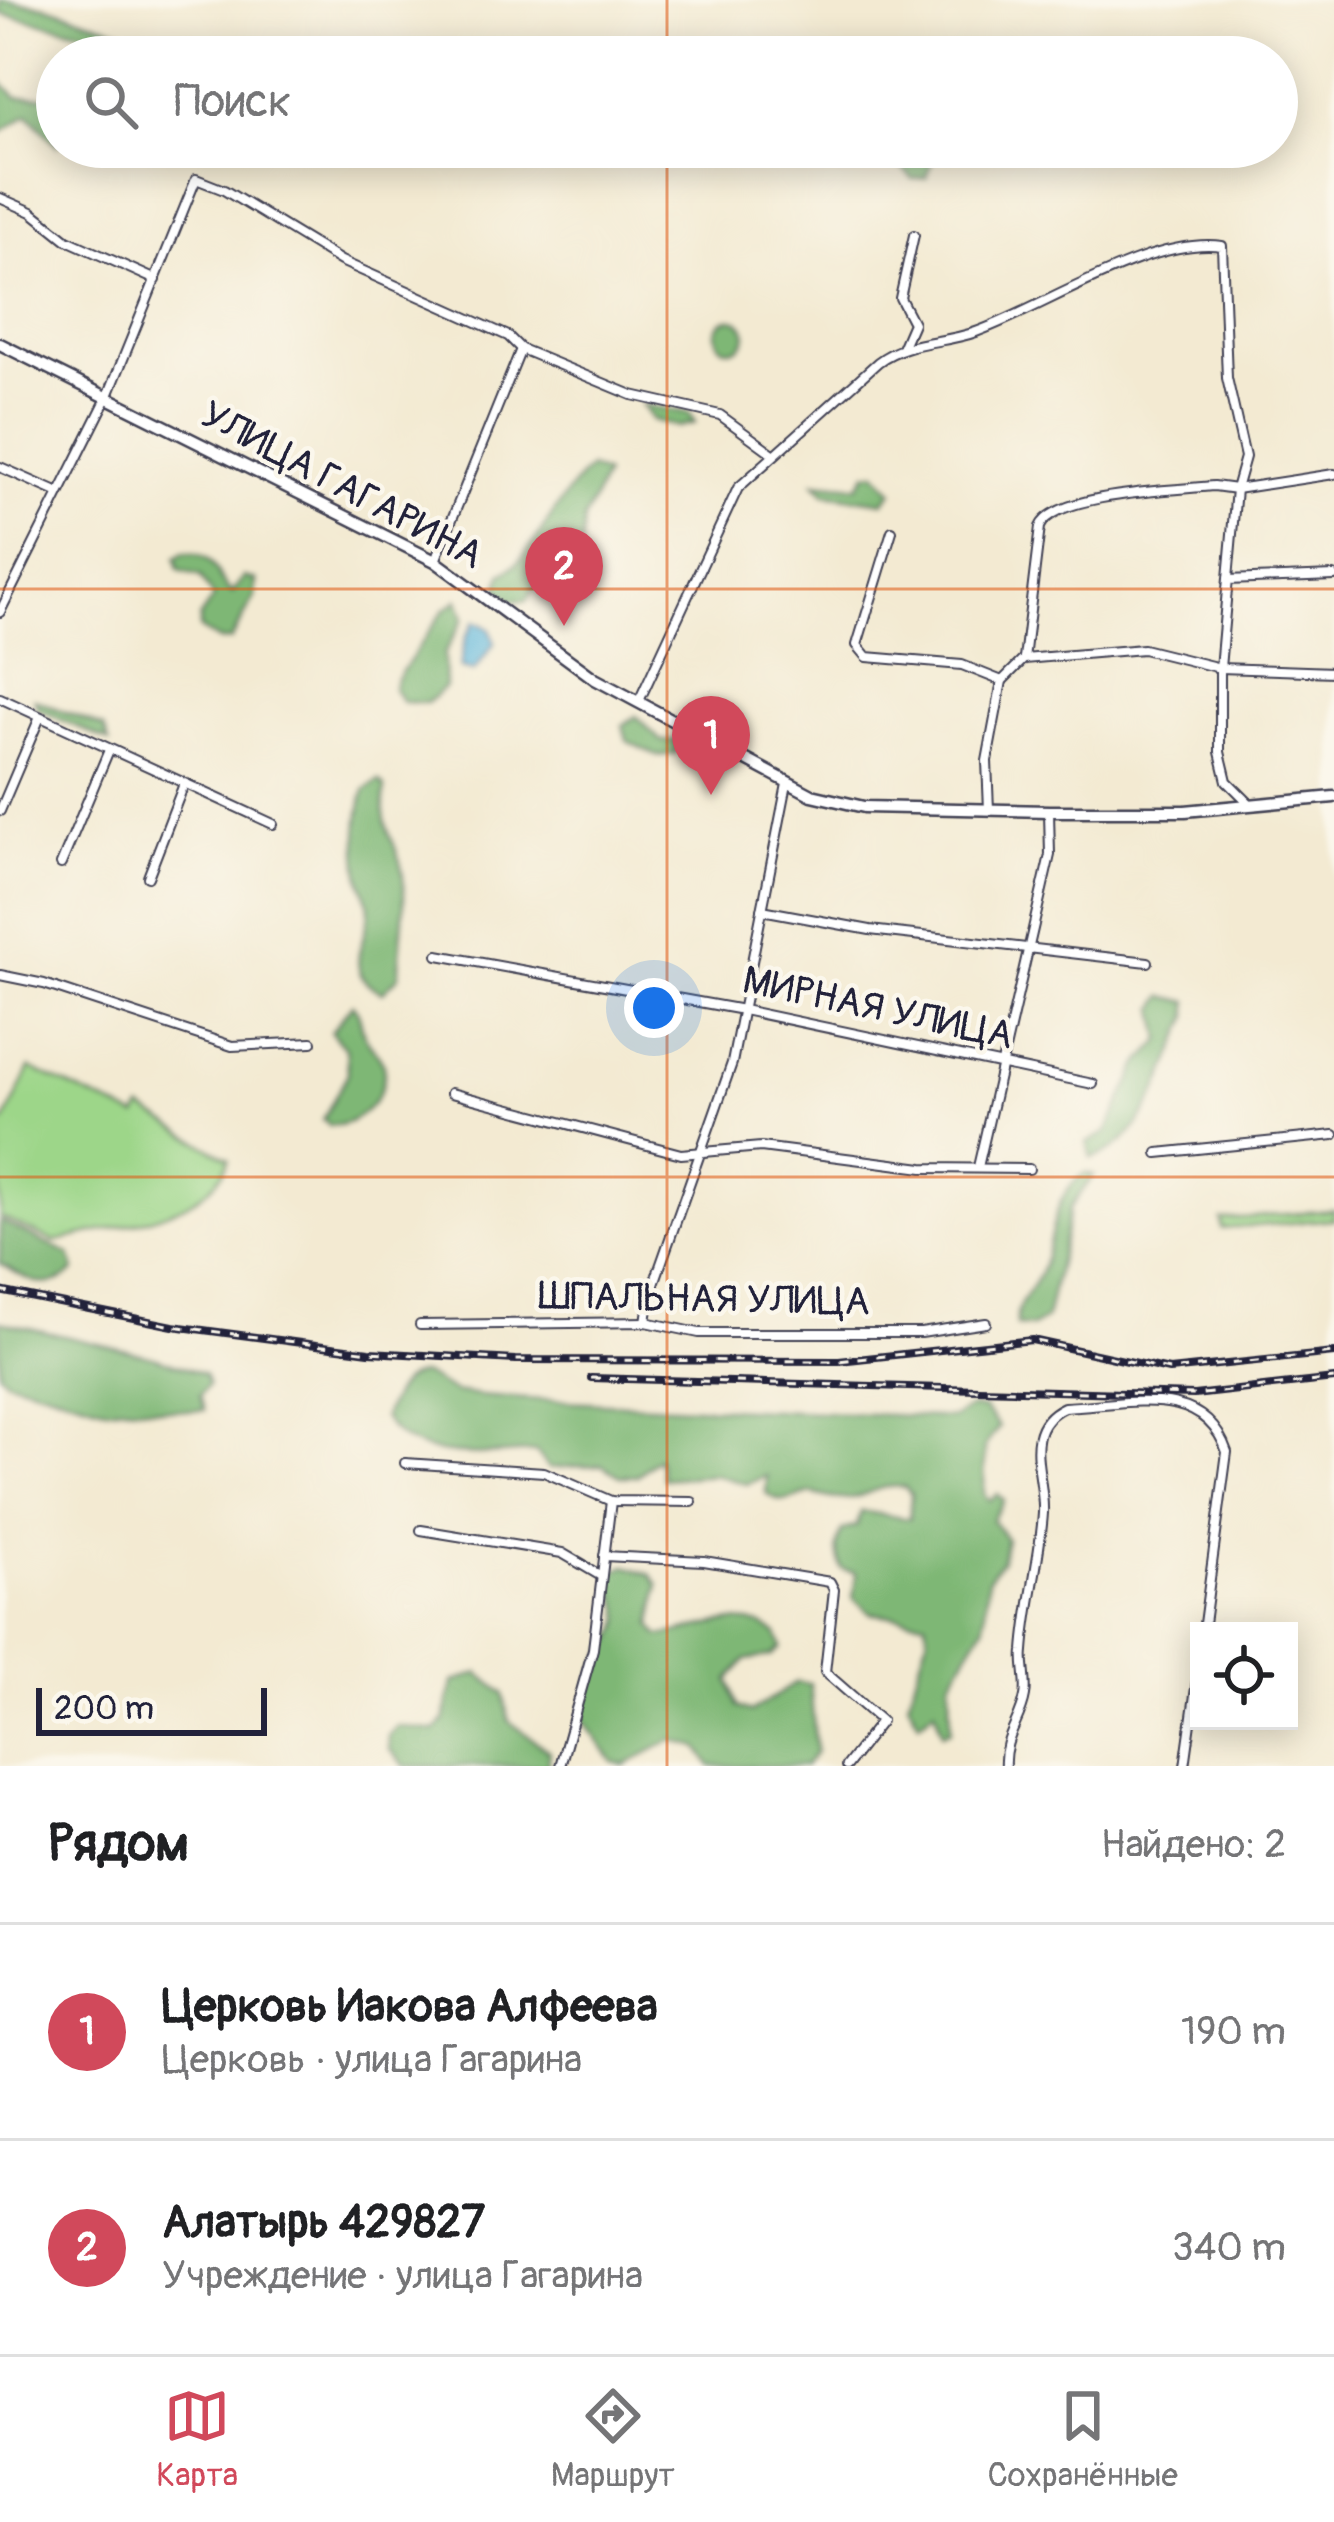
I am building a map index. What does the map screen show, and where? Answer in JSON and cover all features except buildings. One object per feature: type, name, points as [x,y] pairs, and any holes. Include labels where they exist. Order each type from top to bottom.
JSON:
[{"type":"main road","name":"УЛИЦА ГАГАРИНА","points":[[0,344],[435,561],[554,651],[787,784],[864,807],[989,810],[1253,807],[1334,797]]},
{"type":"street","points":[[0,612],[108,396],[196,179],[341,261],[508,336],[521,349],[632,395],[719,415],[772,453]]},
{"type":"street","points":[[0,198],[32,212],[67,240],[156,280]]},
{"type":"street","points":[[639,701],[723,511],[772,453],[902,347],[913,322],[900,298],[914,235]]},
{"type":"street","points":[[902,347],[974,332],[1160,253],[1222,246],[1227,378],[1245,457],[1236,489],[1220,668],[1222,767],[1227,781],[1253,807]]},
{"type":"street","points":[[435,561],[521,349]]},
{"type":"street","points":[[0,467],[59,493]]},
{"type":"street","points":[[989,810],[987,761],[1002,681],[1024,659],[1043,519],[1077,502],[1214,486],[1236,489],[1334,473]]},
{"type":"street","points":[[892,532],[868,603],[860,653],[962,665],[1002,681]]},
{"type":"street","points":[[1228,580],[1334,575]]},
{"type":"street","points":[[1024,659],[1143,649],[1220,668],[1334,672]]},
{"type":"street","points":[[0,698],[184,784],[235,802],[273,824]]},
{"type":"street","points":[[0,811],[40,717]]},
{"type":"street","points":[[61,864],[109,750]]},
{"type":"street","points":[[148,877],[184,784]]},
{"type":"street","points":[[646,1322],[650,1294],[704,1151],[743,1010],[787,784]]},
{"type":"street","points":[[978,1167],[1050,855],[1049,811]]},
{"type":"street","points":[[762,910],[870,930],[1030,944],[1148,962]]},
{"type":"street","name":"МИРНАЯ УЛИЦА","points":[[438,955],[743,1010],[1093,1084]]},
{"type":"street","points":[[0,975],[232,1046],[312,1042]]},
{"type":"street","points":[[451,1093],[681,1154],[761,1148],[923,1168],[1029,1169]]},
{"type":"street","points":[[1158,1153],[1334,1135]]},
{"type":"street","name":"ШПАЛЬНАЯ УЛИЦА","points":[[419,1324],[646,1322],[699,1334],[921,1333],[986,1323]]},
{"type":"street","points":[[1005,1766],[1007,1741],[1026,1692],[1023,1655],[1042,1514],[1036,1451],[1038,1432],[1049,1414],[1064,1407],[1183,1403],[1218,1426],[1227,1453],[1204,1622]]},
{"type":"street","points":[[405,1463],[544,1472],[611,1501],[692,1502]]},
{"type":"street","points":[[560,1766],[593,1649],[611,1501]]},
{"type":"street","points":[[421,1530],[562,1553],[601,1576]]},
{"type":"street","points":[[604,1556],[704,1561],[830,1582],[834,1590],[825,1672],[881,1720],[846,1766]]},
{"type":"street","points":[[1185,1766],[1190,1730]]},
{"type":"green space","points":[[0,0],[47,6],[129,36],[105,36],[0,14]]},
{"type":"green space","points":[[0,80],[17,97],[36,96],[36,123],[28,114],[0,133]]},
{"type":"green space","points":[[902,168],[930,168],[927,178],[913,179]]},
{"type":"green space","points":[[731,319],[742,323],[746,334],[742,345],[731,349],[720,345],[716,334],[720,323]]},
{"type":"green space","points":[[642,405],[689,413],[695,423],[678,427],[652,420]]},
{"type":"green space","points":[[590,468],[605,475],[584,520],[580,562],[550,566],[526,601],[510,600],[498,590],[502,574],[524,555]]},
{"type":"green space","points":[[876,472],[893,491],[884,502],[826,494],[815,482],[858,486],[867,473]]},
{"type":"green space","points":[[183,553],[208,560],[232,593],[244,577],[256,580],[255,597],[231,640],[219,641],[200,629],[200,617],[213,598],[200,576],[179,570],[176,558]]},
{"type":"green space","points":[[458,600],[464,618],[444,654],[445,687],[427,703],[403,702],[393,689],[396,680],[444,610]]},
{"type":"green space","points":[[34,699],[104,728],[109,742],[38,709]]},
{"type":"green space","points":[[636,716],[661,741],[677,740],[679,748],[674,754],[657,756],[627,741],[623,725]]},
{"type":"green space","points":[[379,781],[385,787],[384,814],[402,870],[404,896],[399,976],[383,992],[369,984],[359,966],[369,911],[359,864],[359,821],[365,790]]},
{"type":"green space","points":[[1164,996],[1189,1002],[1189,1018],[1163,1080],[1127,1138],[1091,1158],[1087,1143],[1107,1132],[1139,1064],[1162,1040],[1156,1009]]},
{"type":"green space","points":[[352,1004],[382,1062],[382,1085],[361,1115],[329,1125],[323,1119],[348,1073],[346,1049],[331,1032]]},
{"type":"green space","points":[[30,1068],[137,1117],[142,1109],[229,1159],[201,1195],[129,1225],[55,1242],[0,1217],[0,1120],[5,1122]]},
{"type":"green space","points":[[1085,1173],[1094,1175],[1070,1208],[1046,1319],[1032,1327],[1016,1326],[1021,1304],[1044,1262],[1059,1206]]},
{"type":"green space","points":[[1334,1210],[1334,1219],[1222,1229],[1221,1220]]},
{"type":"green space","points":[[0,1221],[70,1255],[75,1270],[47,1284],[0,1263]]},
{"type":"green space","points":[[0,1321],[154,1357],[204,1374],[208,1385],[200,1395],[204,1410],[108,1408],[7,1380],[0,1373]]},
{"type":"green space","points":[[422,1374],[454,1392],[540,1400],[953,1418],[970,1407],[984,1409],[999,1427],[985,1446],[984,1494],[989,1500],[998,1494],[1004,1501],[992,1520],[1006,1539],[1001,1561],[988,1578],[984,1626],[950,1682],[951,1730],[942,1733],[935,1709],[919,1722],[908,1702],[928,1635],[926,1621],[870,1613],[853,1598],[856,1573],[842,1569],[837,1554],[840,1535],[857,1526],[861,1511],[909,1519],[911,1494],[905,1487],[881,1488],[853,1498],[812,1493],[784,1500],[766,1493],[767,1476],[747,1484],[716,1475],[663,1479],[658,1458],[637,1476],[620,1476],[602,1465],[548,1468],[536,1452],[474,1455],[431,1450],[395,1433],[383,1417],[402,1383]]},
{"type":"green space","points":[[626,1566],[651,1574],[659,1585],[652,1625],[659,1636],[733,1621],[776,1633],[781,1647],[772,1656],[746,1660],[729,1680],[738,1707],[751,1712],[797,1682],[810,1684],[816,1751],[805,1766],[711,1766],[698,1747],[672,1740],[625,1765],[613,1762],[583,1720],[592,1678],[621,1621],[610,1585],[614,1572]]},
{"type":"green space","points":[[479,1673],[503,1693],[509,1721],[550,1752],[548,1766],[405,1766],[389,1749],[388,1736],[397,1726],[436,1731],[444,1721],[453,1682]]},
{"type":"water","points":[[475,621],[490,629],[495,643],[474,671],[460,668],[465,639]]},
{"type":"railway","points":[[0,1291],[173,1326],[369,1352],[516,1360],[839,1361],[1032,1340],[1169,1370],[1334,1353]]},
{"type":"railway","points":[[591,1378],[1194,1395],[1334,1379]]},
{"type":"place","name":"Алатырь 429827","points":[[564,626]]},
{"type":"place","name":"Церковь Иакова Алфеева","points":[[711,795]]}]
